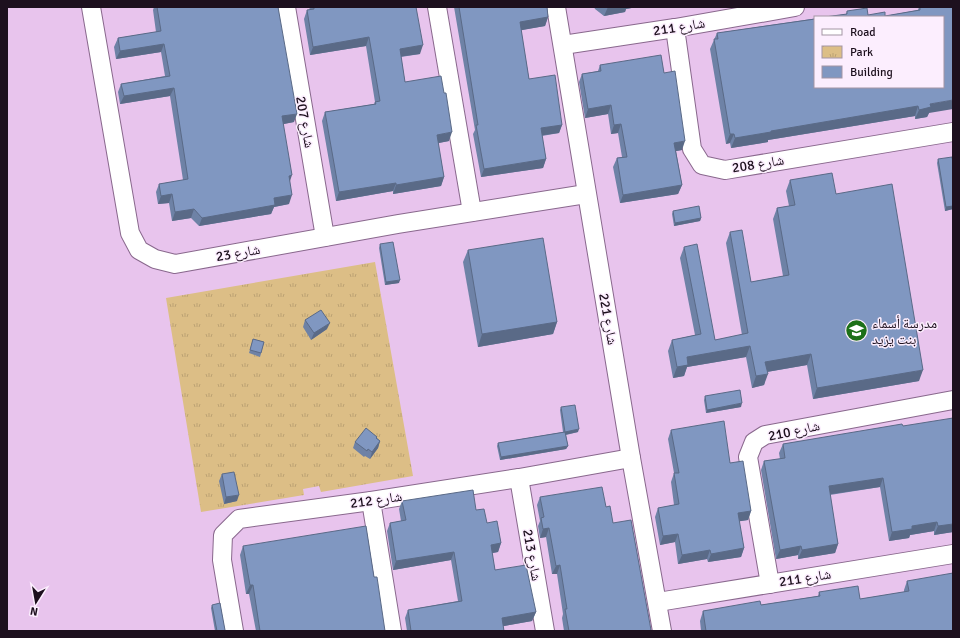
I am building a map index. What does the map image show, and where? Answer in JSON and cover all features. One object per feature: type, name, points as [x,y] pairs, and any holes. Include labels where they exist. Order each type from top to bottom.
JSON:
[{"type":"street","name":"شارع 23","points":[[91,7],[130,233],[139,250],[155,259],[175,264],[325,237],[586,194]]},
{"type":"street","name":"شارع 207","points":[[286,7],[325,237]]},
{"type":"street","points":[[437,7],[472,212]]},
{"type":"street","name":"شارع 221","points":[[556,7],[586,194],[662,631]]},
{"type":"street","name":"شارع 211","points":[[563,45],[675,28],[795,7]]},
{"type":"street","name":"شارع 208","points":[[675,28],[692,149],[702,165],[726,170],[953,132]]},
{"type":"street","name":"شارع 210","points":[[770,584],[748,457],[754,442],[766,435],[953,400]]},
{"type":"street","name":"شارع 212","points":[[234,631],[222,560],[223,535],[239,519],[371,502],[631,458]]},
{"type":"street","name":"شارع 213","points":[[519,478],[544,631]]},
{"type":"street","points":[[371,502],[392,631]]},
{"type":"street","name":"شارع 211","points":[[658,602],[953,554]]},
{"type":"green space","points":[[375,262],[413,476],[321,492],[319,486],[303,489],[304,495],[201,512],[166,298]]},
{"type":"building","points":[[157,7],[278,7],[297,114],[282,116],[292,175],[289,176],[292,195],[274,198],[275,205],[202,218],[194,209],[175,212],[172,194],[161,196],[159,184],[188,179],[174,88],[124,96],[121,84],[170,76],[164,44],[120,51],[118,38],[161,31]]},
{"type":"building","points":[[314,7],[416,7],[423,45],[400,49],[405,82],[441,76],[444,93],[446,93],[452,132],[437,135],[444,177],[339,192],[325,112],[376,104],[375,102],[380,101],[369,37],[313,47],[307,10],[314,9]]},
{"type":"building","points":[[459,7],[547,7],[548,17],[520,22],[529,79],[555,75],[562,125],[541,128],[546,159],[484,169]]},
{"type":"building","points":[[920,7],[953,7],[953,100],[930,104],[931,107],[919,110],[918,106],[735,138],[734,134],[730,134],[714,39],[718,39],[717,33],[814,19],[814,88],[944,88],[944,16],[885,16],[920,10]]},
{"type":"building","points":[[867,8],[868,15],[885,12],[885,16],[832,16],[847,14],[847,11]]},
{"type":"building","points":[[661,55],[664,73],[675,71],[685,141],[674,143],[682,185],[623,195],[617,158],[627,157],[621,124],[614,125],[611,105],[588,109],[582,74],[601,71],[600,65]]},
{"type":"building","points":[[952,157],[953,206],[946,207],[938,159]]},
{"type":"building","points":[[832,173],[836,194],[892,184],[923,370],[817,388],[811,354],[765,362],[768,374],[756,376],[750,346],[687,357],[688,365],[677,367],[672,340],[701,334],[684,247],[697,244],[715,340],[748,333],[730,232],[742,230],[751,282],[789,275],[777,208],[795,205],[790,180]]},
{"type":"building","points":[[699,206],[701,218],[675,223],[673,211]]},
{"type":"building","points":[[543,238],[557,322],[482,334],[468,250]]},
{"type":"building","points":[[393,242],[400,280],[386,282],[380,244]]},
{"type":"building","points":[[321,310],[330,323],[314,333],[305,320]]},
{"type":"building","points":[[253,339],[264,342],[261,353],[250,350]]},
{"type":"building","points":[[740,390],[742,403],[707,410],[705,396]]},
{"type":"building","points":[[575,405],[579,429],[565,432],[561,407]]},
{"type":"building","points":[[953,418],[953,524],[938,526],[937,522],[912,526],[912,529],[892,532],[883,478],[829,486],[838,544],[802,550],[801,546],[780,550],[764,461],[785,458],[783,444],[902,424],[903,426]]},
{"type":"building","points":[[724,421],[730,463],[743,461],[751,511],[738,513],[744,548],[711,554],[710,550],[682,555],[678,534],[663,536],[658,508],[679,504],[674,473],[679,473],[671,430]]},
{"type":"building","points":[[366,428],[380,441],[372,452],[368,449],[367,451],[355,442]]},
{"type":"building","points":[[565,432],[568,446],[501,457],[498,443]]},
{"type":"building","points":[[234,472],[239,495],[226,497],[222,474]]},
{"type":"building","points":[[602,487],[606,507],[610,506],[613,523],[631,520],[651,630],[648,631],[569,631],[560,565],[556,566],[549,528],[543,529],[541,518],[544,517],[540,497]]},
{"type":"building","points":[[473,490],[476,510],[484,509],[487,523],[497,521],[501,543],[491,545],[495,570],[526,565],[536,612],[502,618],[504,631],[411,631],[408,610],[462,601],[454,552],[396,561],[390,523],[406,520],[402,501]]},
{"type":"building","points":[[366,526],[374,577],[377,577],[385,631],[260,631],[253,585],[250,585],[243,546]]},
{"type":"building","points":[[953,573],[953,631],[706,631],[703,611],[760,601],[761,605],[820,596],[819,592],[858,586],[860,599],[909,591],[907,581]]},
{"type":"building","points":[[220,603],[226,631],[217,631],[212,605]]},
{"type":"place","name":"مدرسة أسماء بنت يزيد","points":[[856,331]]}]
